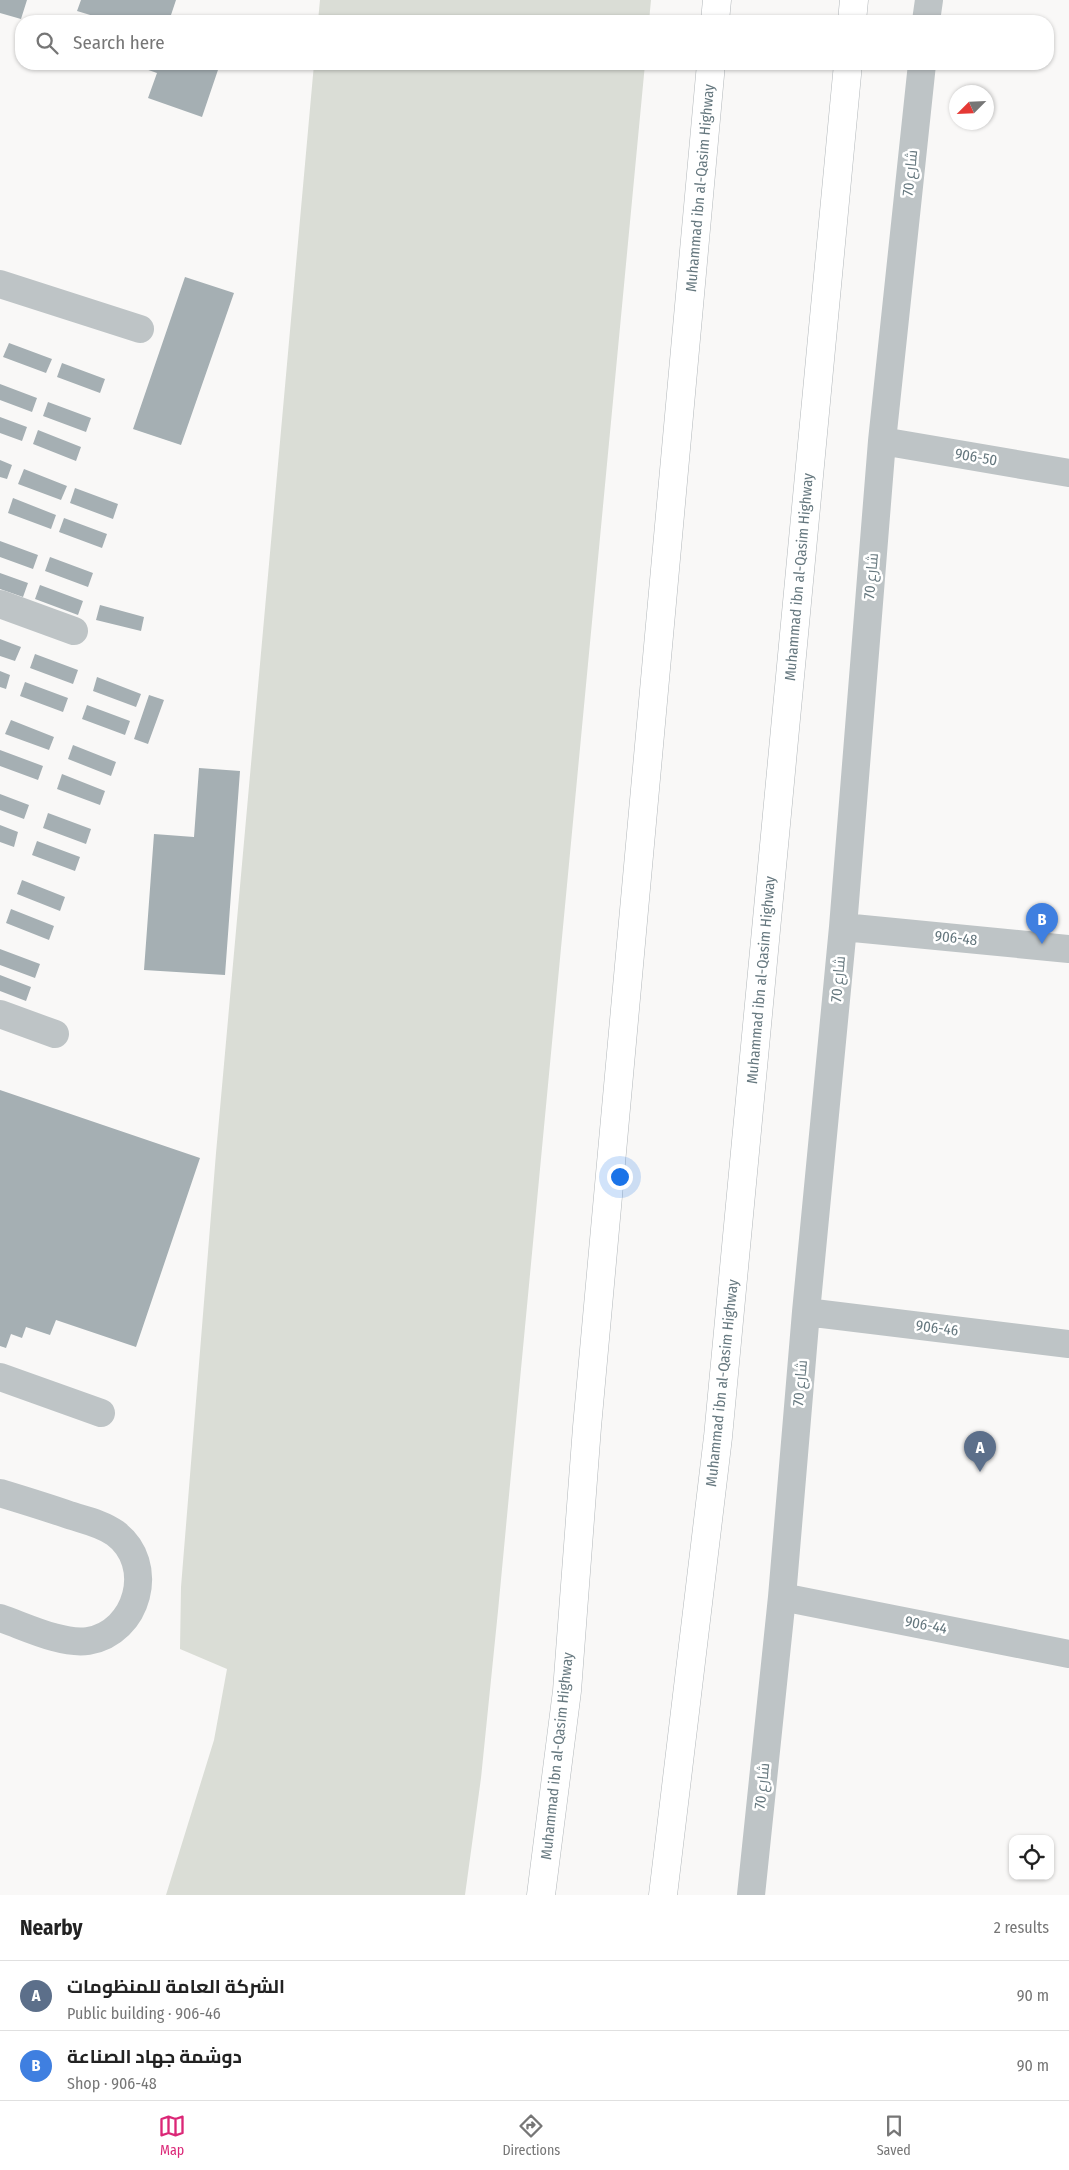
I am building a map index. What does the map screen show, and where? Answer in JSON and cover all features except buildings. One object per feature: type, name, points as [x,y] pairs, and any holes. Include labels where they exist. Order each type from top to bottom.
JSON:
[{"type":"highway","points":[[716,15],[717,0]]},
{"type":"highway","points":[[853,15],[854,0]]},
{"type":"highway","name":"Muhammad ibn al-Qasim Highway","points":[[542,1895],[567,1691],[587,1417],[710,70]]},
{"type":"highway","name":"Muhammad ibn al-Qasim Highway","points":[[663,1895],[719,1427],[847,70]]},
{"type":"street","points":[[927,15],[928,0]]},
{"type":"street","name":"شارع 70","points":[[751,1895],[782,1597],[806,1312],[843,927],[882,442],[921,70]]},
{"type":"street","points":[[0,284],[140,329]]},
{"type":"street","name":"906-50","points":[[882,442],[1069,473]]},
{"type":"street","points":[[0,604],[74,631]]},
{"type":"street","name":"906-48","points":[[843,927],[1069,949]]},
{"type":"street","points":[[0,1014],[55,1034]]},
{"type":"street","name":"906-46","points":[[806,1312],[1069,1344]]},
{"type":"street","points":[[0,1377],[101,1413]]},
{"type":"street","points":[[0,1493],[98,1524],[115,1534],[128,1548],[137,1566],[139,1586],[134,1606],[122,1623],[106,1635],[87,1641],[67,1640],[0,1618]]},
{"type":"street","name":"906-44","points":[[782,1597],[1069,1654]]},
{"type":"shaded area","points":[[320,0],[651,0],[650,15],[319,15]]},
{"type":"shaded area","points":[[313,70],[644,70],[498,1611],[481,1778],[465,1895],[166,1895],[214,1740],[227,1669],[180,1649],[181,1587],[216,1153]]},
{"type":"place","name":"دوشمة جهاد الصناعة","points":[[1042,944]]},
{"type":"place","name":"الشركة العامة للمنظومات","points":[[980,1472]]}]
